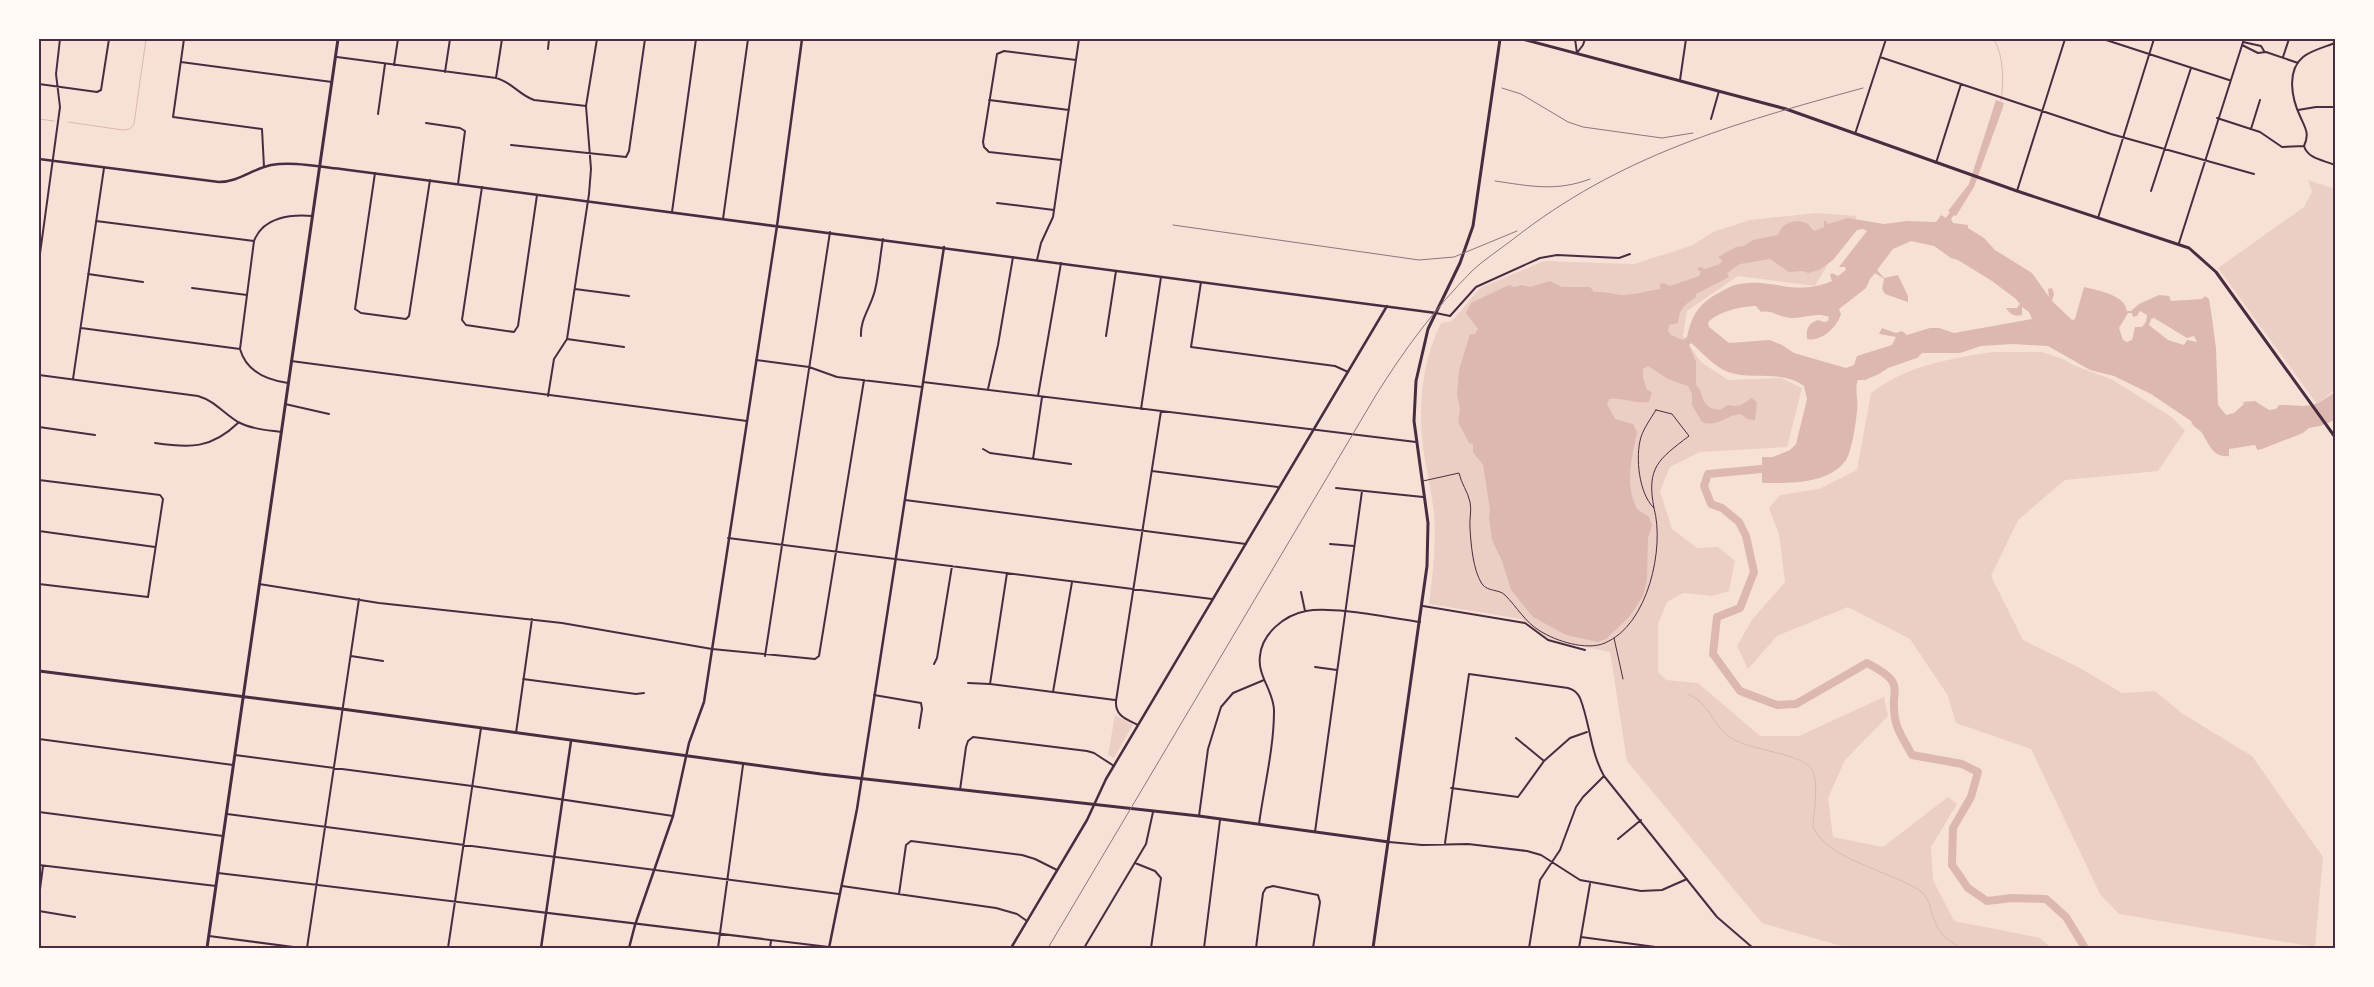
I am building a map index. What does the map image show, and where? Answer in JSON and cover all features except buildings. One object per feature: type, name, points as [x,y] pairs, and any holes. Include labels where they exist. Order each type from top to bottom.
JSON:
[{"type":"main road","points":[[207,948],[320,168],[334,56],[338,39]]},
{"type":"main road","points":[[1373,948],[1423,606],[1428,545],[1425,497],[1416,442],[1414,413],[1416,381],[1425,339],[1460,263],[1473,226],[1500,39]]},
{"type":"main road","points":[[1522,39],[1786,110],[2017,191],[2178,243],[2207,262],[2239,303],[2335,437]]},
{"type":"main road","points":[[39,671],[342,709],[686,757],[1095,806],[1199,816],[1389,842]]},
{"type":"street","points":[[39,261],[60,107],[56,74],[60,39]]},
{"type":"street","points":[[39,84],[98,92],[102,87],[109,39]]},
{"type":"street","points":[[184,39],[173,117],[262,129],[264,167]]},
{"type":"street","points":[[394,64],[398,39]]},
{"type":"street","points":[[445,72],[450,39]]},
{"type":"street","points":[[496,78],[502,39]]},
{"type":"street","points":[[548,49],[549,39]]},
{"type":"street","points":[[548,396],[554,358],[567,339],[588,201],[591,176],[586,106],[597,39]]},
{"type":"street","points":[[511,145],[620,158],[627,156],[644,39]]},
{"type":"street","points":[[672,212],[696,39]]},
{"type":"street","points":[[723,219],[748,39]]},
{"type":"street","points":[[629,948],[672,816],[686,757],[704,702],[777,226],[802,39]]},
{"type":"street","points":[[1037,260],[1054,210],[1078,39]]},
{"type":"street","points":[[1576,39],[1577,53]]},
{"type":"street","points":[[1577,53],[1584,39]]},
{"type":"street","points":[[1680,80],[1686,39]]},
{"type":"street","points":[[1855,134],[1886,39]]},
{"type":"street","points":[[2017,191],[2065,39]]},
{"type":"street","points":[[2103,39],[2230,80]]},
{"type":"street","points":[[2098,218],[2154,39]]},
{"type":"street","points":[[2283,57],[2288,39]]},
{"type":"street","points":[[2243,42],[2258,53],[2264,51]]},
{"type":"street","points":[[2243,42],[2260,46],[2264,51],[2298,62]]},
{"type":"street","points":[[2178,243],[2243,42]]},
{"type":"street","points":[[2335,44],[2310,53],[2298,62],[2292,80],[2298,110],[2307,131],[2304,146],[2307,154],[2335,164]]},
{"type":"street","points":[[1061,160],[989,152],[983,145],[989,100],[996,58],[1002,52],[1076,60]]},
{"type":"street","points":[[334,56],[496,78],[512,84],[528,98],[534,100],[586,106]]},
{"type":"street","points":[[1880,57],[2164,150],[2254,174]]},
{"type":"street","points":[[181,62],[332,82]]},
{"type":"street","points":[[378,114],[385,64]]},
{"type":"street","points":[[2151,191],[2191,68]]},
{"type":"street","points":[[1936,162],[1962,84]]},
{"type":"street","points":[[1711,119],[1719,91]]},
{"type":"street","points":[[989,100],[1069,110]]},
{"type":"street","points":[[2251,129],[2260,100]]},
{"type":"street","points":[[2298,110],[2316,107],[2335,107]]},
{"type":"street","points":[[2217,118],[2251,129],[2282,147],[2304,146]]},
{"type":"street","points":[[426,123],[460,128],[465,132],[458,184]]},
{"type":"street","points":[[39,159],[224,182],[240,179],[264,167],[282,164],[375,173],[944,247],[1450,316],[1476,287],[1540,258],[1557,255],[1619,258],[1630,254]]},
{"type":"street","points":[[73,379],[104,168]]},
{"type":"street","points":[[375,173],[355,304],[357,312],[367,314],[408,319],[430,180]]},
{"type":"street","points":[[482,187],[462,320],[468,325],[516,330],[537,194]]},
{"type":"street","points":[[998,203],[1054,210]]},
{"type":"street","points":[[288,383],[263,377],[246,361],[240,349],[254,241],[259,232],[277,219],[290,215],[313,216]]},
{"type":"street","points":[[96,221],[254,241]]},
{"type":"street","points":[[765,656],[830,232]]},
{"type":"street","points":[[861,336],[863,319],[872,302],[883,239]]},
{"type":"street","points":[[218,872],[829,948],[862,779],[944,247]]},
{"type":"street","points":[[988,389],[998,346],[1013,257]]},
{"type":"street","points":[[1038,396],[1061,263]]},
{"type":"street","points":[[1106,336],[1116,270]]},
{"type":"street","points":[[88,274],[143,282]]},
{"type":"street","points":[[1141,408],[1161,276]]},
{"type":"street","points":[[1202,282],[1192,347],[1335,366],[1348,372]]},
{"type":"street","points":[[192,288],[247,295]]},
{"type":"street","points":[[575,289],[629,296]]},
{"type":"street","points":[[1011,948],[1095,806],[1114,766],[1138,725],[1387,306]]},
{"type":"street","points":[[80,328],[240,349]]},
{"type":"street","points":[[567,339],[624,347]]},
{"type":"street","points":[[756,360],[809,367],[828,375],[922,387]]},
{"type":"street","points":[[291,361],[747,421]]},
{"type":"street","points":[[39,375],[198,396],[214,402],[238,422],[252,428],[281,432]]},
{"type":"street","points":[[259,584],[359,599],[532,619],[712,649],[812,660],[817,658],[864,380]]},
{"type":"street","points":[[923,382],[1416,442]]},
{"type":"street","points":[[1033,459],[1042,397]]},
{"type":"street","points":[[285,404],[328,414]]},
{"type":"street","points":[[1138,725],[1119,715],[1115,708],[1161,411]]},
{"type":"street","points":[[155,443],[188,447],[209,443],[226,433],[238,422]]},
{"type":"street","points":[[39,427],[95,435]]},
{"type":"street","points":[[983,449],[990,453],[1071,464]]},
{"type":"street","points":[[1152,471],[1279,488]]},
{"type":"street","points":[[39,480],[162,496],[163,499],[148,597],[39,584]]},
{"type":"street","points":[[1336,488],[1425,497]]},
{"type":"street","points":[[1315,832],[1362,491]]},
{"type":"street","points":[[905,500],[1144,529],[1246,544]]},
{"type":"street","points":[[39,531],[156,547]]},
{"type":"street","points":[[728,538],[1212,599]]},
{"type":"street","points":[[1330,544],[1354,546]]},
{"type":"street","points":[[934,664],[937,658],[952,566]]},
{"type":"street","points":[[990,684],[1007,573]]},
{"type":"street","points":[[1053,692],[1072,582]]},
{"type":"street","points":[[1301,592],[1305,611]]},
{"type":"street","points":[[307,948],[359,599]]},
{"type":"street","points":[[1423,606],[1525,623],[1548,640],[1585,650]]},
{"type":"street","points":[[1259,824],[1274,711],[1260,663],[1264,641],[1282,621],[1305,611],[1344,612],[1420,622]]},
{"type":"street","points":[[516,733],[532,619]]},
{"type":"street","points":[[350,656],[384,661]]},
{"type":"street","points":[[1315,667],[1337,670]]},
{"type":"street","points":[[1445,843],[1451,788],[1469,674],[1574,690],[1580,698],[1594,755],[1604,776],[1717,917],[1752,948],[1765,948]]},
{"type":"street","points":[[523,679],[636,694],[644,692]]},
{"type":"street","points":[[1199,816],[1208,749],[1221,707],[1233,693],[1264,680]]},
{"type":"street","points":[[968,683],[990,684],[1116,700]]},
{"type":"street","points":[[874,695],[921,703],[919,728]]},
{"type":"street","points":[[448,948],[480,728]]},
{"type":"street","points":[[1451,788],[1518,797],[1544,761],[1570,738],[1588,732]]},
{"type":"street","points":[[960,790],[966,747],[968,741],[974,737],[1087,751],[1094,753],[1114,766]]},
{"type":"street","points":[[1516,738],[1544,761]]},
{"type":"street","points":[[39,739],[233,765]]},
{"type":"street","points":[[541,948],[571,741]]},
{"type":"street","points":[[235,755],[472,786],[672,816]]},
{"type":"street","points":[[718,948],[744,764]]},
{"type":"street","points":[[1529,948],[1540,880],[1553,862],[1576,807],[1583,797],[1604,776]]},
{"type":"street","points":[[39,812],[223,836]]},
{"type":"street","points":[[1084,948],[1149,836],[1153,812]]},
{"type":"street","points":[[226,814],[840,894]]},
{"type":"street","points":[[1204,948],[1220,820]]},
{"type":"street","points":[[1618,839],[1641,820]]},
{"type":"street","points":[[899,894],[908,842],[919,841],[1022,855],[1036,858],[1057,870]]},
{"type":"street","points":[[1389,842],[1422,845],[1445,843],[1527,850],[1553,862],[1580,880],[1590,884],[1654,891],[1673,886],[1687,879]]},
{"type":"street","points":[[1134,862],[1155,871],[1161,878],[1151,948]]},
{"type":"street","points":[[39,865],[216,886]]},
{"type":"street","points":[[39,897],[43,866]]},
{"type":"street","points":[[1579,948],[1590,884]]},
{"type":"street","points":[[842,886],[996,908],[1017,914],[1027,922]]},
{"type":"street","points":[[1256,948],[1263,893],[1266,888],[1273,886],[1318,894],[1320,902],[1313,948]]},
{"type":"street","points":[[39,911],[74,918]]},
{"type":"street","points":[[209,936],[301,948]]},
{"type":"street","points":[[1581,937],[1663,948]]},
{"type":"street","points":[[770,948],[771,942]]},
{"type":"lane","points":[[1422,481],[1459,474],[1470,502],[1470,530],[1479,576],[1485,587],[1503,593],[1529,622],[1546,634],[1566,642],[1589,645],[1603,644],[1613,638],[1632,619],[1651,585],[1657,536],[1654,508],[1652,492],[1655,467],[1663,456],[1689,436],[1672,414],[1656,410],[1642,434],[1640,450],[1644,489],[1650,504],[1654,508]]},
{"type":"lane","points":[[1613,638],[1623,679]]},
{"type":"shaded area","points":[[1996,100],[2004,103],[1974,187],[1956,216],[1954,215],[1951,219],[1953,223],[1968,225],[1968,228],[1984,238],[1995,250],[2032,273],[2049,297],[2048,289],[2052,288],[2054,294],[2052,301],[2072,320],[2075,319],[2084,287],[2117,297],[2122,301],[2127,311],[2131,311],[2139,304],[2159,295],[2169,296],[2171,301],[2202,299],[2205,296],[2209,299],[2216,348],[2218,405],[2226,415],[2234,413],[2244,404],[2243,402],[2255,401],[2269,410],[2276,409],[2279,405],[2308,406],[2320,402],[2335,392],[2335,420],[2309,428],[2303,433],[2262,449],[2257,450],[2254,445],[2229,449],[2229,456],[2219,455],[2215,453],[2202,433],[2194,427],[2191,421],[2151,394],[2114,376],[2090,370],[2048,346],[2013,344],[1981,346],[1960,353],[1922,353],[1917,358],[1888,368],[1865,380],[1858,380],[1856,388],[1855,429],[1852,443],[1846,460],[1839,468],[1829,474],[1807,481],[1762,483],[1762,457],[1773,457],[1790,450],[1796,444],[1807,399],[1804,386],[1795,381],[1776,376],[1747,376],[1728,372],[1713,363],[1691,343],[1689,345],[1696,362],[1696,385],[1706,404],[1713,409],[1720,410],[1728,405],[1739,405],[1752,398],[1757,403],[1755,420],[1747,419],[1741,414],[1717,422],[1702,422],[1692,405],[1692,394],[1688,386],[1668,379],[1648,366],[1643,369],[1643,378],[1647,390],[1652,392],[1649,402],[1609,399],[1607,404],[1615,419],[1633,424],[1637,432],[1630,470],[1631,489],[1637,509],[1649,517],[1652,525],[1648,538],[1647,580],[1643,596],[1630,616],[1606,639],[1598,642],[1566,635],[1533,617],[1511,590],[1502,561],[1492,540],[1489,518],[1490,509],[1483,465],[1473,452],[1473,444],[1469,443],[1458,422],[1460,409],[1457,395],[1459,370],[1470,334],[1475,334],[1478,329],[1466,313],[1471,303],[1509,285],[1514,287],[1522,285],[1530,287],[1550,281],[1562,287],[1590,287],[1594,292],[1621,295],[1660,289],[1660,284],[1664,283],[1670,286],[1699,276],[1701,272],[1697,269],[1700,267],[1705,269],[1720,264],[1722,260],[1718,257],[1753,240],[1778,235],[1785,225],[1797,221],[1806,223],[1815,231],[1824,227],[1824,220],[1828,224],[1848,218],[1884,224],[1907,221],[1936,222],[1941,215],[1946,218],[1950,212],[1948,211],[1969,184]],"holes":[[[1863,229],[1867,231],[1839,267],[1845,267],[1846,270],[1838,276],[1832,273],[1830,275],[1832,281],[1807,287],[1764,283],[1733,286],[1715,295],[1699,308],[1690,324],[1687,337],[1683,340],[1671,335],[1668,331],[1669,325],[1678,323],[1681,311],[1685,305],[1696,297],[1696,294],[1729,277],[1727,273],[1740,264],[1770,259],[1789,272],[1803,271],[1808,273],[1819,270],[1833,260],[1857,230]],[[1911,241],[1934,246],[1992,281],[2016,299],[2020,304],[2017,308],[2006,308],[2011,313],[2017,316],[2022,315],[2022,307],[2029,312],[2032,319],[1954,333],[1939,328],[1930,328],[1907,335],[1902,331],[1896,333],[1882,328],[1879,334],[1896,337],[1892,345],[1857,356],[1854,365],[1846,368],[1794,353],[1770,340],[1729,343],[1709,327],[1708,323],[1723,313],[1737,308],[1756,306],[1761,312],[1771,312],[1791,318],[1818,315],[1829,317],[1828,321],[1818,320],[1808,327],[1807,339],[1818,338],[1836,324],[1841,314],[1839,309],[1866,288],[1875,273],[1884,279],[1882,289],[1885,294],[1908,302],[1908,296],[1898,275],[1884,278],[1877,270],[1893,249]],[[2140,311],[2147,315],[2146,322],[2142,327],[2135,327],[2132,340],[2127,342],[2123,340],[2119,328],[2128,313],[2132,313],[2133,317],[2137,316]],[[2154,318],[2187,338],[2194,336],[2197,342],[2187,340],[2184,345],[2168,340],[2149,325],[2151,319]]]},
{"type":"shaded area","points":[[2308,180],[2335,189],[2335,390],[2317,404],[2218,268],[2304,207],[2312,192]]},
{"type":"shaded area","points":[[1817,213],[1857,216],[1815,286],[1738,276],[1687,311],[1683,336],[1701,362],[1728,380],[1781,378],[1802,388],[1787,447],[1700,452],[1670,467],[1660,491],[1672,529],[1697,548],[1718,547],[1735,561],[1729,591],[1712,596],[1683,593],[1667,602],[1658,624],[1658,672],[1666,680],[1698,683],[1760,736],[1799,736],[1884,697],[1888,716],[1845,760],[1828,798],[1833,837],[1883,847],[1948,797],[1957,804],[1931,847],[1933,880],[1954,921],[2040,938],[2051,948],[1848,948],[1762,923],[1627,761],[1610,652],[1549,639],[1521,619],[1429,604],[1434,560],[1435,526],[1423,447],[1421,399],[1429,352],[1441,323],[1452,321],[1480,288],[1544,261],[1634,264],[1693,245],[1713,232],[1750,220]]},
{"type":"shaded area","points":[[1993,352],[2042,352],[2063,359],[2073,365],[2113,380],[2173,418],[2185,431],[2158,471],[2065,480],[2018,520],[1991,576],[2023,640],[2078,667],[2122,693],[2155,691],[2183,714],[2252,756],[2323,857],[2315,947],[2119,914],[2100,894],[2031,749],[1956,723],[1947,694],[1910,639],[1848,607],[1777,636],[1748,669],[1737,646],[1752,620],[1785,582],[1779,534],[1769,508],[1780,495],[1819,489],[1857,470],[1871,393],[1885,383],[1929,365],[1960,357]]},
{"type":"shaded area","points":[[1115,715],[1133,725],[1114,758],[1108,755]]},
{"type":"waterway","points":[[68,122],[123,130],[130,129],[134,124],[146,39]]},
{"type":"waterway","points":[[1994,39],[2000,54],[2002,70],[2003,86],[2001,101]]},
{"type":"waterway","points":[[39,119],[54,121]]},
{"type":"waterway","points":[[1772,468],[1708,474],[1704,486],[1711,504],[1722,508],[1739,522],[1746,536],[1754,572],[1740,608],[1717,617],[1713,654],[1740,691],[1777,705],[1796,704],[1867,663],[1889,677],[1895,688],[1894,711],[1896,723],[1912,755],[1962,764],[1978,772],[1971,797],[1953,828],[1952,865],[1968,888],[1987,901],[2012,898],[2046,899],[2066,917],[2085,948]]},
{"type":"waterway","points":[[1688,694],[1695,697],[1722,730],[1737,741],[1789,756],[1809,766],[1814,774],[1816,787],[1813,827],[1821,838],[1846,857],[1922,892],[1927,899],[1939,930],[1960,948]]},
{"type":"railway","points":[[1502,88],[1521,94],[1568,122],[1583,127],[1662,138],[1693,133]]},
{"type":"railway","points":[[1048,948],[1376,395],[1421,330],[1459,284],[1482,262],[1553,211],[1594,185],[1636,164],[1723,130],[1863,88]]},
{"type":"railway","points":[[1495,181],[1554,187],[1590,179]]},
{"type":"railway","points":[[1173,225],[1419,260],[1454,257],[1517,231]]}]
